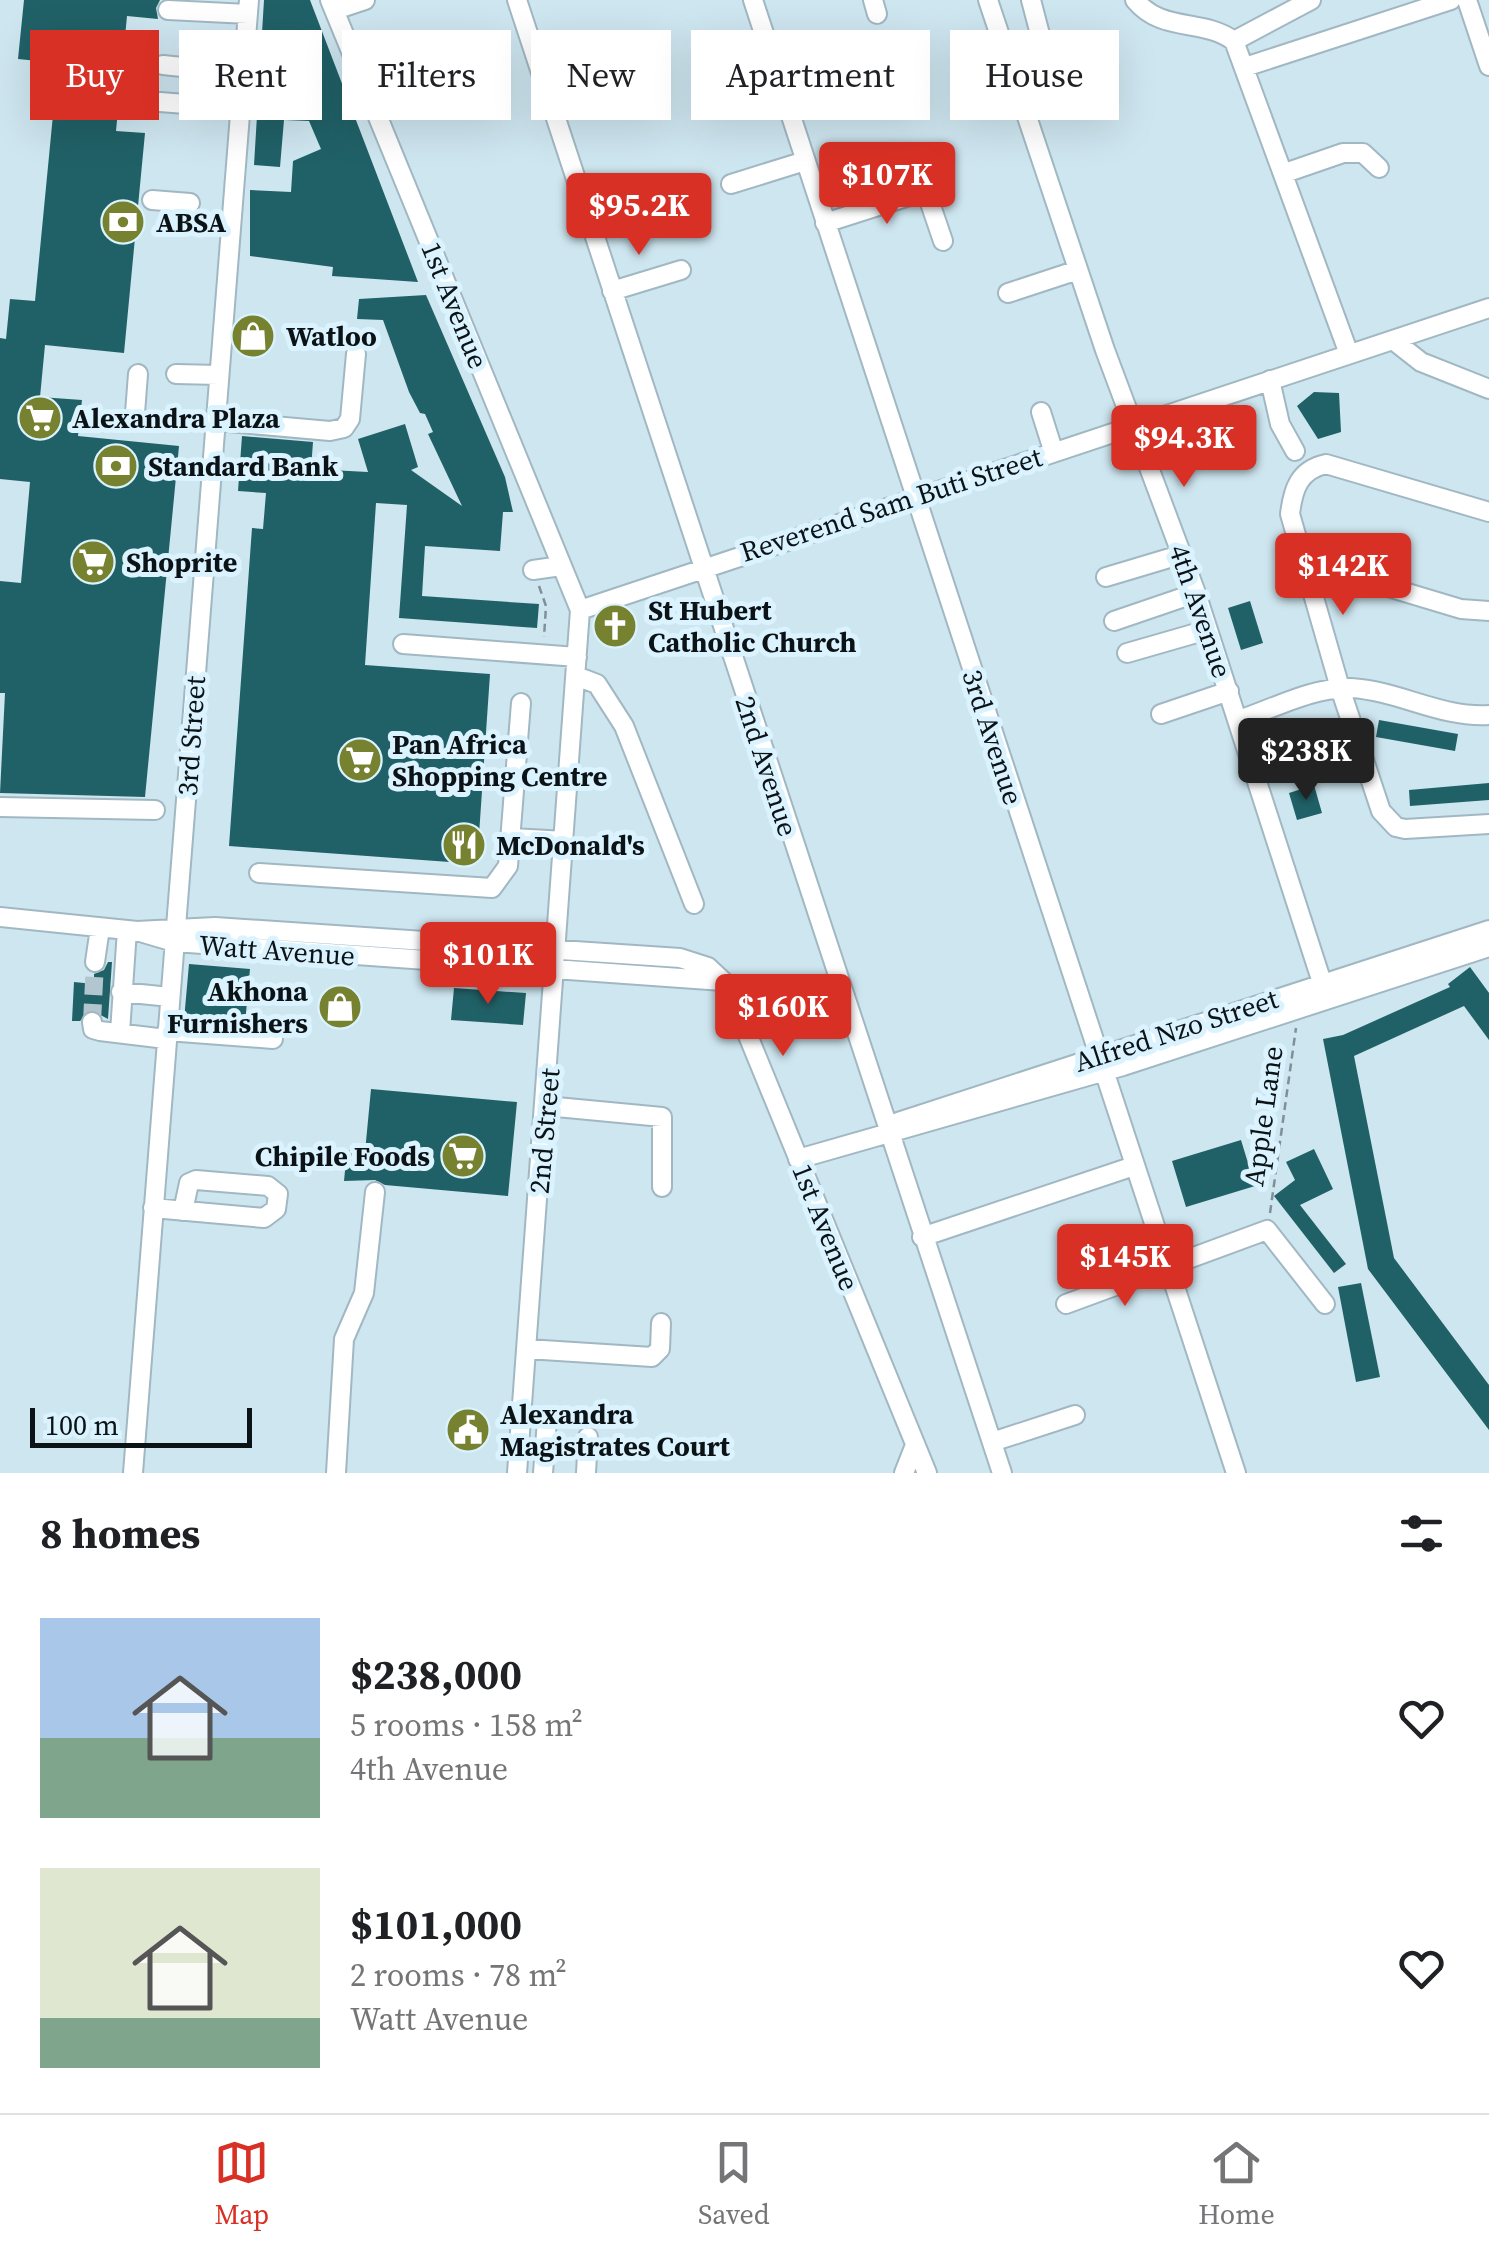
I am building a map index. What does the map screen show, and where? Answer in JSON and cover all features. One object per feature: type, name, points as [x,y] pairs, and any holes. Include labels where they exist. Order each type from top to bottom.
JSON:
[{"type":"street","points":[[332,5],[366,0]]},
{"type":"street","name":"2nd Avenue","points":[[517,0],[1002,1473]]},
{"type":"street","name":"3rd Avenue","points":[[753,0],[1236,1473]]},
{"type":"street","name":"4th Avenue","points":[[988,0],[998,30]]},
{"type":"street","points":[[1031,0],[1039,30]]},
{"type":"street","points":[[1136,0],[1158,20],[1221,31],[1234,41],[1350,354]]},
{"type":"street","points":[[1234,41],[1311,0]]},
{"type":"street","points":[[1245,67],[1451,0]]},
{"type":"street","points":[[1467,0],[1489,66]]},
{"type":"street","name":"1st Avenue","points":[[332,5],[580,610]]},
{"type":"street","points":[[168,10],[248,7]]},
{"type":"street","name":"3rd Street","points":[[133,1473],[248,7]]},
{"type":"street","points":[[163,66],[179,67]]},
{"type":"street","points":[[160,102],[179,104]]},
{"type":"street","name":"4th Avenue","points":[[1029,120],[1132,426],[1183,554],[1324,990]]},
{"type":"street","points":[[1284,173],[1344,153],[1363,154],[1379,168]]},
{"type":"street","points":[[730,184],[805,161]]},
{"type":"street","points":[[825,223],[919,193],[930,200],[944,241]]},
{"type":"street","points":[[152,200],[190,202]]},
{"type":"street","points":[[612,291],[681,270]]},
{"type":"street","points":[[1008,293],[1078,270]]},
{"type":"street","name":"Reverend Sam Buti Street","points":[[580,610],[1489,308]]},
{"type":"street","points":[[1394,340],[1421,362],[1489,389]]},
{"type":"street","points":[[216,421],[330,431],[344,428],[350,419],[356,354]]},
{"type":"street","points":[[135,413],[138,374]]},
{"type":"street","points":[[176,374],[219,375]]},
{"type":"street","points":[[1270,380],[1280,424],[1295,450]]},
{"type":"street","points":[[1041,412],[1053,450]]},
{"type":"street","points":[[1489,512],[1341,466],[1313,467],[1297,484],[1290,514],[1340,688],[1387,820],[1396,827],[1418,830],[1489,824]]},
{"type":"street","points":[[1106,577],[1183,554]]},
{"type":"street","points":[[1301,562],[1460,608],[1489,612]]},
{"type":"street","points":[[534,570],[562,566]]},
{"type":"street","points":[[1114,621],[1196,593]]},
{"type":"street","name":"2nd Street","points":[[517,1473],[557,970],[580,610]]},
{"type":"street","points":[[1127,653],[1207,630]]},
{"type":"street","points":[[404,644],[541,654],[576,666],[597,684],[624,726],[694,904]]},
{"type":"street","points":[[1239,720],[1340,688],[1366,690],[1446,714],[1489,715]]},
{"type":"street","points":[[1161,714],[1229,692]]},
{"type":"street","points":[[259,873],[492,888],[508,866],[521,703]]},
{"type":"street","points":[[0,807],[154,810]]},
{"type":"street","points":[[512,838],[565,841]]},
{"type":"street","name":"Watt Avenue","points":[[0,918],[723,982]]},
{"type":"street","points":[[95,962],[100,928]]},
{"type":"street","points":[[120,1032],[121,992],[132,930]]},
{"type":"street","name":"Alfred Nzo Street","points":[[798,1158],[1100,1064],[1489,930]]},
{"type":"street","name":"Watt Avenue","points":[[175,934],[558,946],[680,958],[708,967],[723,982]]},
{"type":"street","name":"Alfred Nzo Street","points":[[1100,1064],[1298,1007],[1324,990],[1489,948]]},
{"type":"street","name":"1st Avenue","points":[[723,982],[927,1473]]},
{"type":"street","points":[[121,992],[170,997]]},
{"type":"street","points":[[92,1022],[94,1030],[273,1038]]},
{"type":"street","points":[[546,1106],[662,1117],[662,1188]]},
{"type":"street","points":[[922,1236],[1134,1166]]},
{"type":"street","points":[[154,1208],[183,1211],[264,1218],[276,1209],[278,1194],[268,1186],[196,1180],[189,1183],[183,1211]]},
{"type":"street","points":[[336,1473],[344,1339],[366,1282],[375,1192]]},
{"type":"street","points":[[1066,1304],[1268,1230],[1326,1304]]},
{"type":"street","points":[[527,1349],[652,1358],[660,1349],[662,1323]]},
{"type":"street","points":[[992,1442],[1075,1416]]},
{"type":"street","points":[[543,1473],[547,1420]]},
{"type":"street","points":[[586,1473],[588,1437]]},
{"type":"street","points":[[904,1473],[915,1445]]},
{"type":"path","points":[[534,570],[546,606],[541,654]]},
{"type":"path","name":"Apple Lane","points":[[1268,1230],[1298,1007]]},
{"type":"building","name":"Alexandra Plaza","points":[[24,0],[160,0],[156,8],[158,19],[127,16],[126,30],[30,30],[30,60],[18,59]]},
{"type":"building","points":[[264,0],[310,0],[321,30],[262,30]]},
{"type":"building","points":[[322,31],[342,84],[342,120],[356,120],[418,282],[332,276],[333,267],[250,256],[250,190],[291,192],[293,161],[321,149],[309,121],[284,120],[322,120]]},
{"type":"building","name":"Alexandra Plaza","points":[[52,120],[117,120],[116,131],[145,133],[124,353],[45,345],[40,397],[82,400],[78,436],[179,446],[145,797],[0,793],[5,693],[0,693],[0,581],[21,583],[30,482],[0,479],[0,338],[6,339],[10,299],[35,301]]},
{"type":"building","points":[[257,120],[284,120],[280,167],[254,165]]},
{"type":"building","name":"Pan Africa Shopping Centre","points":[[426,295],[505,477],[513,512],[503,512],[500,551],[425,546],[422,596],[539,604],[537,628],[399,618],[407,505],[376,503],[365,665],[490,674],[477,864],[229,846],[252,528],[263,529],[266,493],[238,491],[242,436],[313,442],[311,469],[368,472],[358,439],[405,424],[418,467],[411,470],[462,506],[428,434],[433,432],[425,414],[420,413],[409,392],[383,320],[357,319],[359,299]]},
{"type":"building","points":[[1314,392],[1339,393],[1341,432],[1318,439],[1297,406]]},
{"type":"building","points":[[1250,601],[1263,643],[1241,650],[1228,608]]},
{"type":"building","points":[[1379,720],[1458,734],[1455,751],[1376,737]]},
{"type":"building","points":[[1489,783],[1489,800],[1410,806],[1409,790]]},
{"type":"building","points":[[1314,785],[1322,813],[1297,820],[1289,793]]},
{"type":"building","points":[[112,962],[108,1019],[91,1010],[80,1021],[72,1021],[74,982],[94,984],[94,974],[104,970]]},
{"type":"building","points":[[189,964],[250,969],[245,1024],[184,1020]]},
{"type":"building","points":[[1470,967],[1489,993],[1489,1040],[1464,1006],[1354,1056],[1394,1258],[1489,1385],[1489,1430],[1368,1269],[1323,1039],[1343,1035],[1450,987],[1448,984]]},
{"type":"building","points":[[454,988],[526,993],[523,1025],[451,1020]]},
{"type":"building","points":[[371,1089],[517,1102],[508,1196],[385,1185],[375,1180],[344,1181],[347,1150],[365,1152]]},
{"type":"building","points":[[1241,1140],[1255,1186],[1186,1207],[1172,1161]]},
{"type":"building","points":[[1314,1149],[1333,1189],[1300,1205],[1346,1264],[1334,1273],[1274,1196],[1295,1180],[1286,1162]]},
{"type":"building","points":[[1361,1283],[1380,1377],[1356,1382],[1338,1287]]},
{"type":"tunnel","points":[[92,1022],[95,962]]},
{"type":"place","name":"ABSA","points":[[123,222]]},
{"type":"place","name":"Watloo","points":[[253,336]]},
{"type":"place","name":"Alexandra Plaza","points":[[40,418]]},
{"type":"place","name":"Standard Bank","points":[[116,466]]},
{"type":"place","name":"Shoprite","points":[[93,562]]},
{"type":"place","name":"St Hubert Catholic Church","points":[[615,626]]},
{"type":"place","name":"Pan Africa Shopping Centre","points":[[360,760]]},
{"type":"place","name":"McDonald's","points":[[464,845]]},
{"type":"place","name":"Akhona Furnishers","points":[[340,1007]]},
{"type":"place","name":"Chipile Foods","points":[[463,1156]]},
{"type":"place","name":"Alexandra Magistrates Court","points":[[468,1430]]}]
